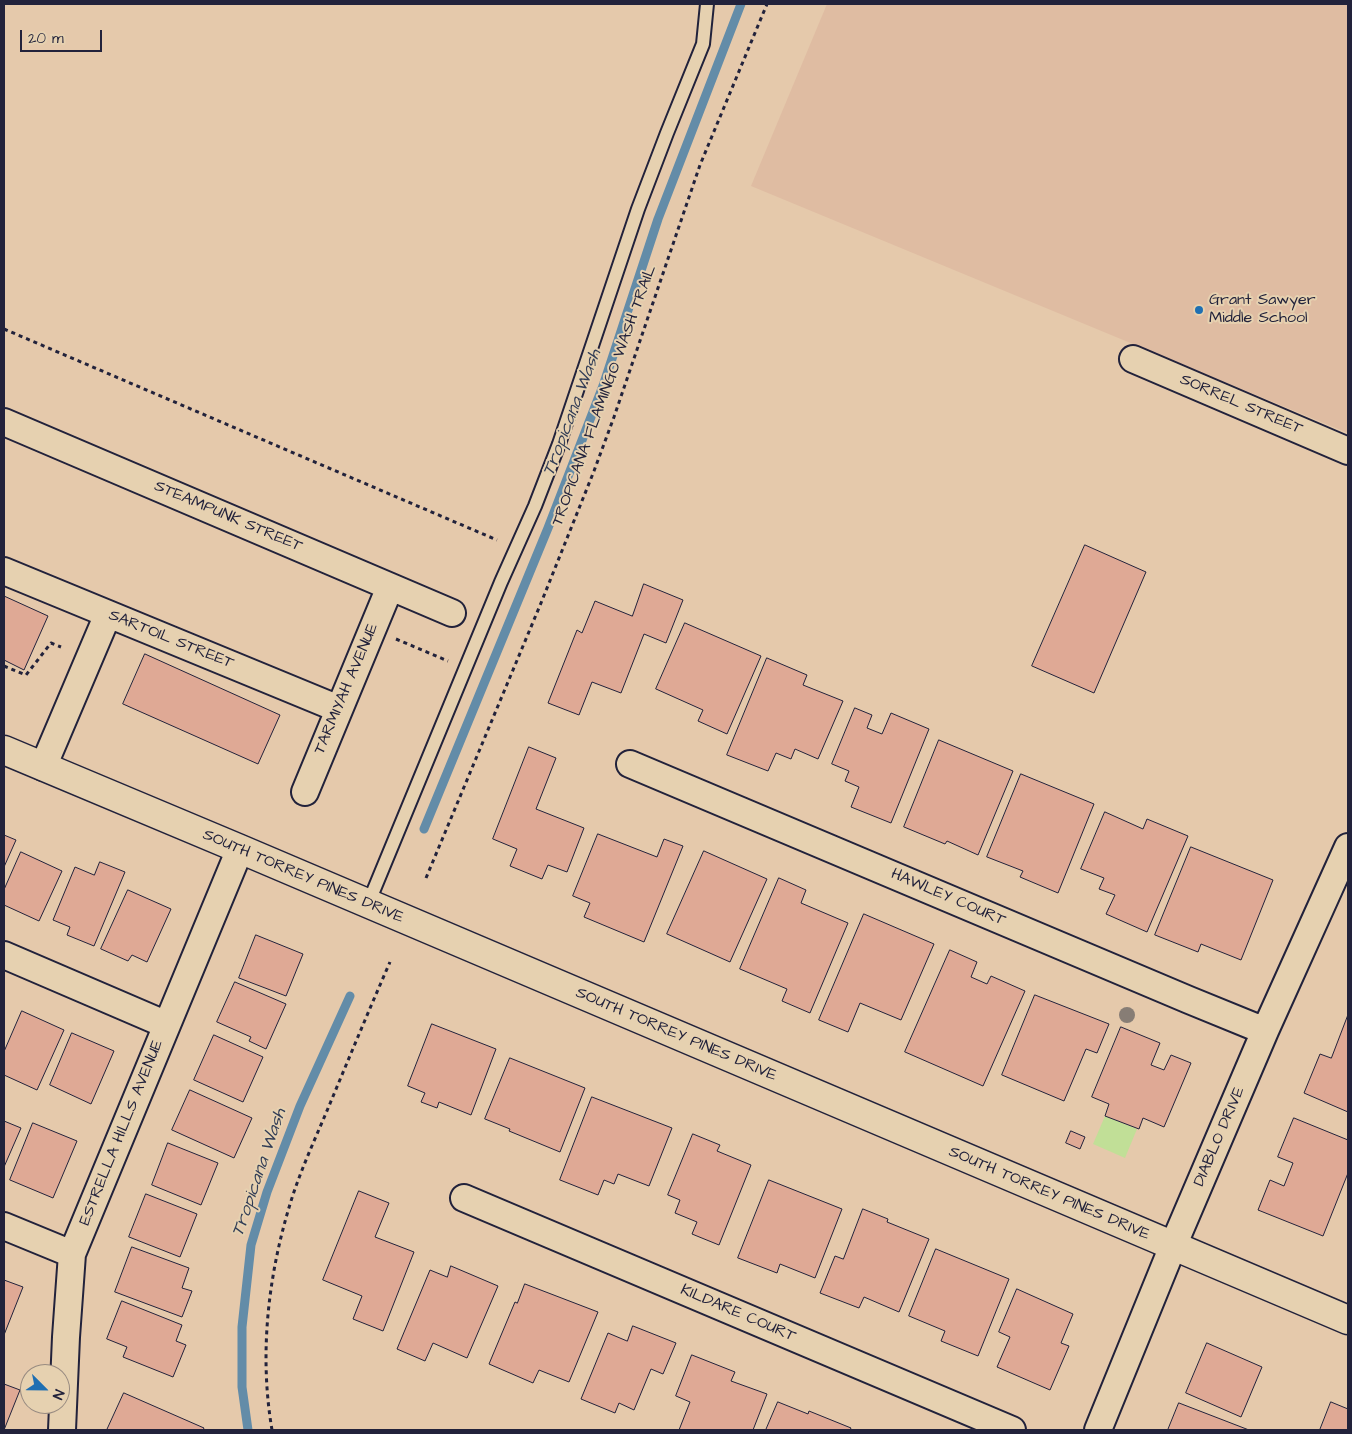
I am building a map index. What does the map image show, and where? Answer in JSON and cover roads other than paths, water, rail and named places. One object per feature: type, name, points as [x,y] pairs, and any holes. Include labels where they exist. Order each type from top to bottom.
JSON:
[{"type":"main road","name":"SOUTH TORREY PINES DRIVE","points":[[4,750],[1348,1320]]},
{"type":"street","name":"SORREL STREET","points":[[1133,359],[1348,450]]},
{"type":"street","name":"STEAMPUNK STREET","points":[[4,422],[452,613]]},
{"type":"street","name":"SARTOIL STREET","points":[[4,571],[339,710]]},
{"type":"street","name":"TARMIYAH AVENUE","points":[[305,792],[390,587]]},
{"type":"street","points":[[42,766],[108,614]]},
{"type":"street","name":"HAWLEY COURT","points":[[630,764],[1266,1031]]},
{"type":"street","name":"DIABLO DRIVE","points":[[1098,1430],[1173,1246],[1348,847]]},
{"type":"street","name":"ESTRELLA HILLS AVENUE","points":[[62,1430],[72,1254],[240,849]]},
{"type":"street","points":[[4,955],[167,1025]]},
{"type":"street","name":"KILDARE COURT","points":[[464,1198],[1012,1430]]},
{"type":"street","points":[[4,1226],[72,1254]]},
{"type":"lane","points":[[368,904],[501,582],[535,506],[559,444],[638,209],[666,133],[703,44],[707,4]]},
{"type":"waterway","name":"Tropicana Wash","points":[[424,829],[548,528],[603,386],[658,219],[741,4]]},
{"type":"waterway","name":"Tropicana Wash","points":[[248,1430],[242,1387],[242,1327],[251,1245],[267,1192],[300,1106],[350,996]]},
{"type":"place","name":"Grant Sawyer Middle School","points":[[1199,310]]}]
